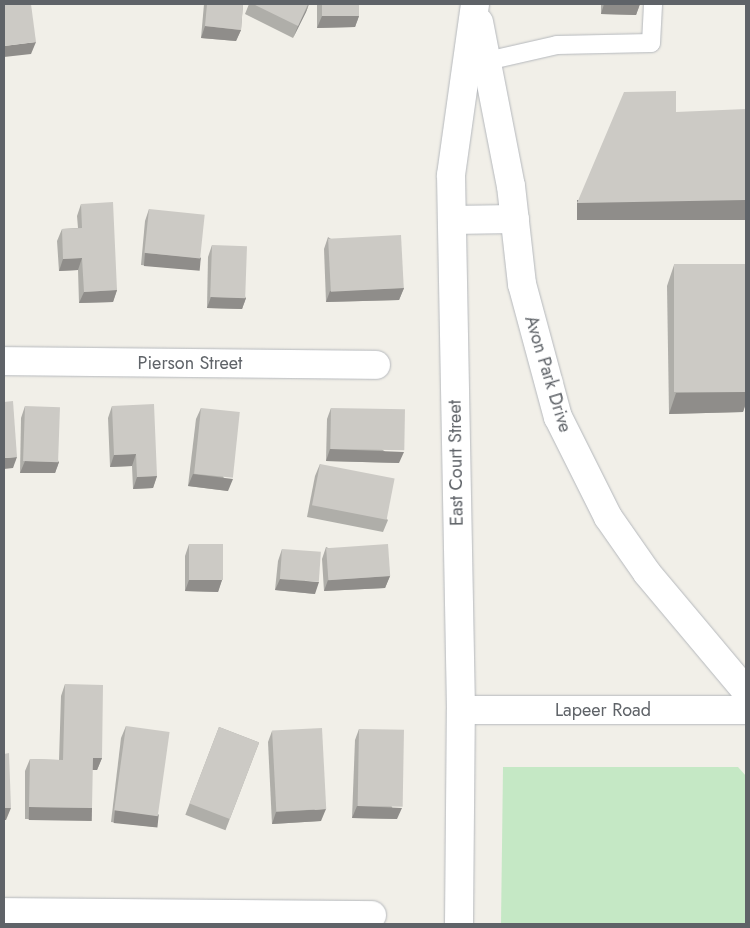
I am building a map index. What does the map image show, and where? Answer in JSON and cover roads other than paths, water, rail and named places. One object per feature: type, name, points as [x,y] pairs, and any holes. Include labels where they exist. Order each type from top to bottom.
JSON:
[{"type":"main road","name":"Avon Park Drive","points":[[475,4],[515,219],[522,284],[558,417],[608,517],[647,573],[746,692]]},
{"type":"main road","name":"East Court Street","points":[[459,924],[461,710],[451,175],[475,4]]},
{"type":"main road","points":[[452,220],[515,219]]},
{"type":"main road","name":"Pierson Street","points":[[4,361],[376,364]]},
{"type":"main road","name":"Lapeer Road","points":[[461,710],[746,710]]},
{"type":"main road","points":[[4,912],[117,918],[372,915]]},
{"type":"lane","points":[[487,62],[557,45],[651,43],[652,4]]}]
